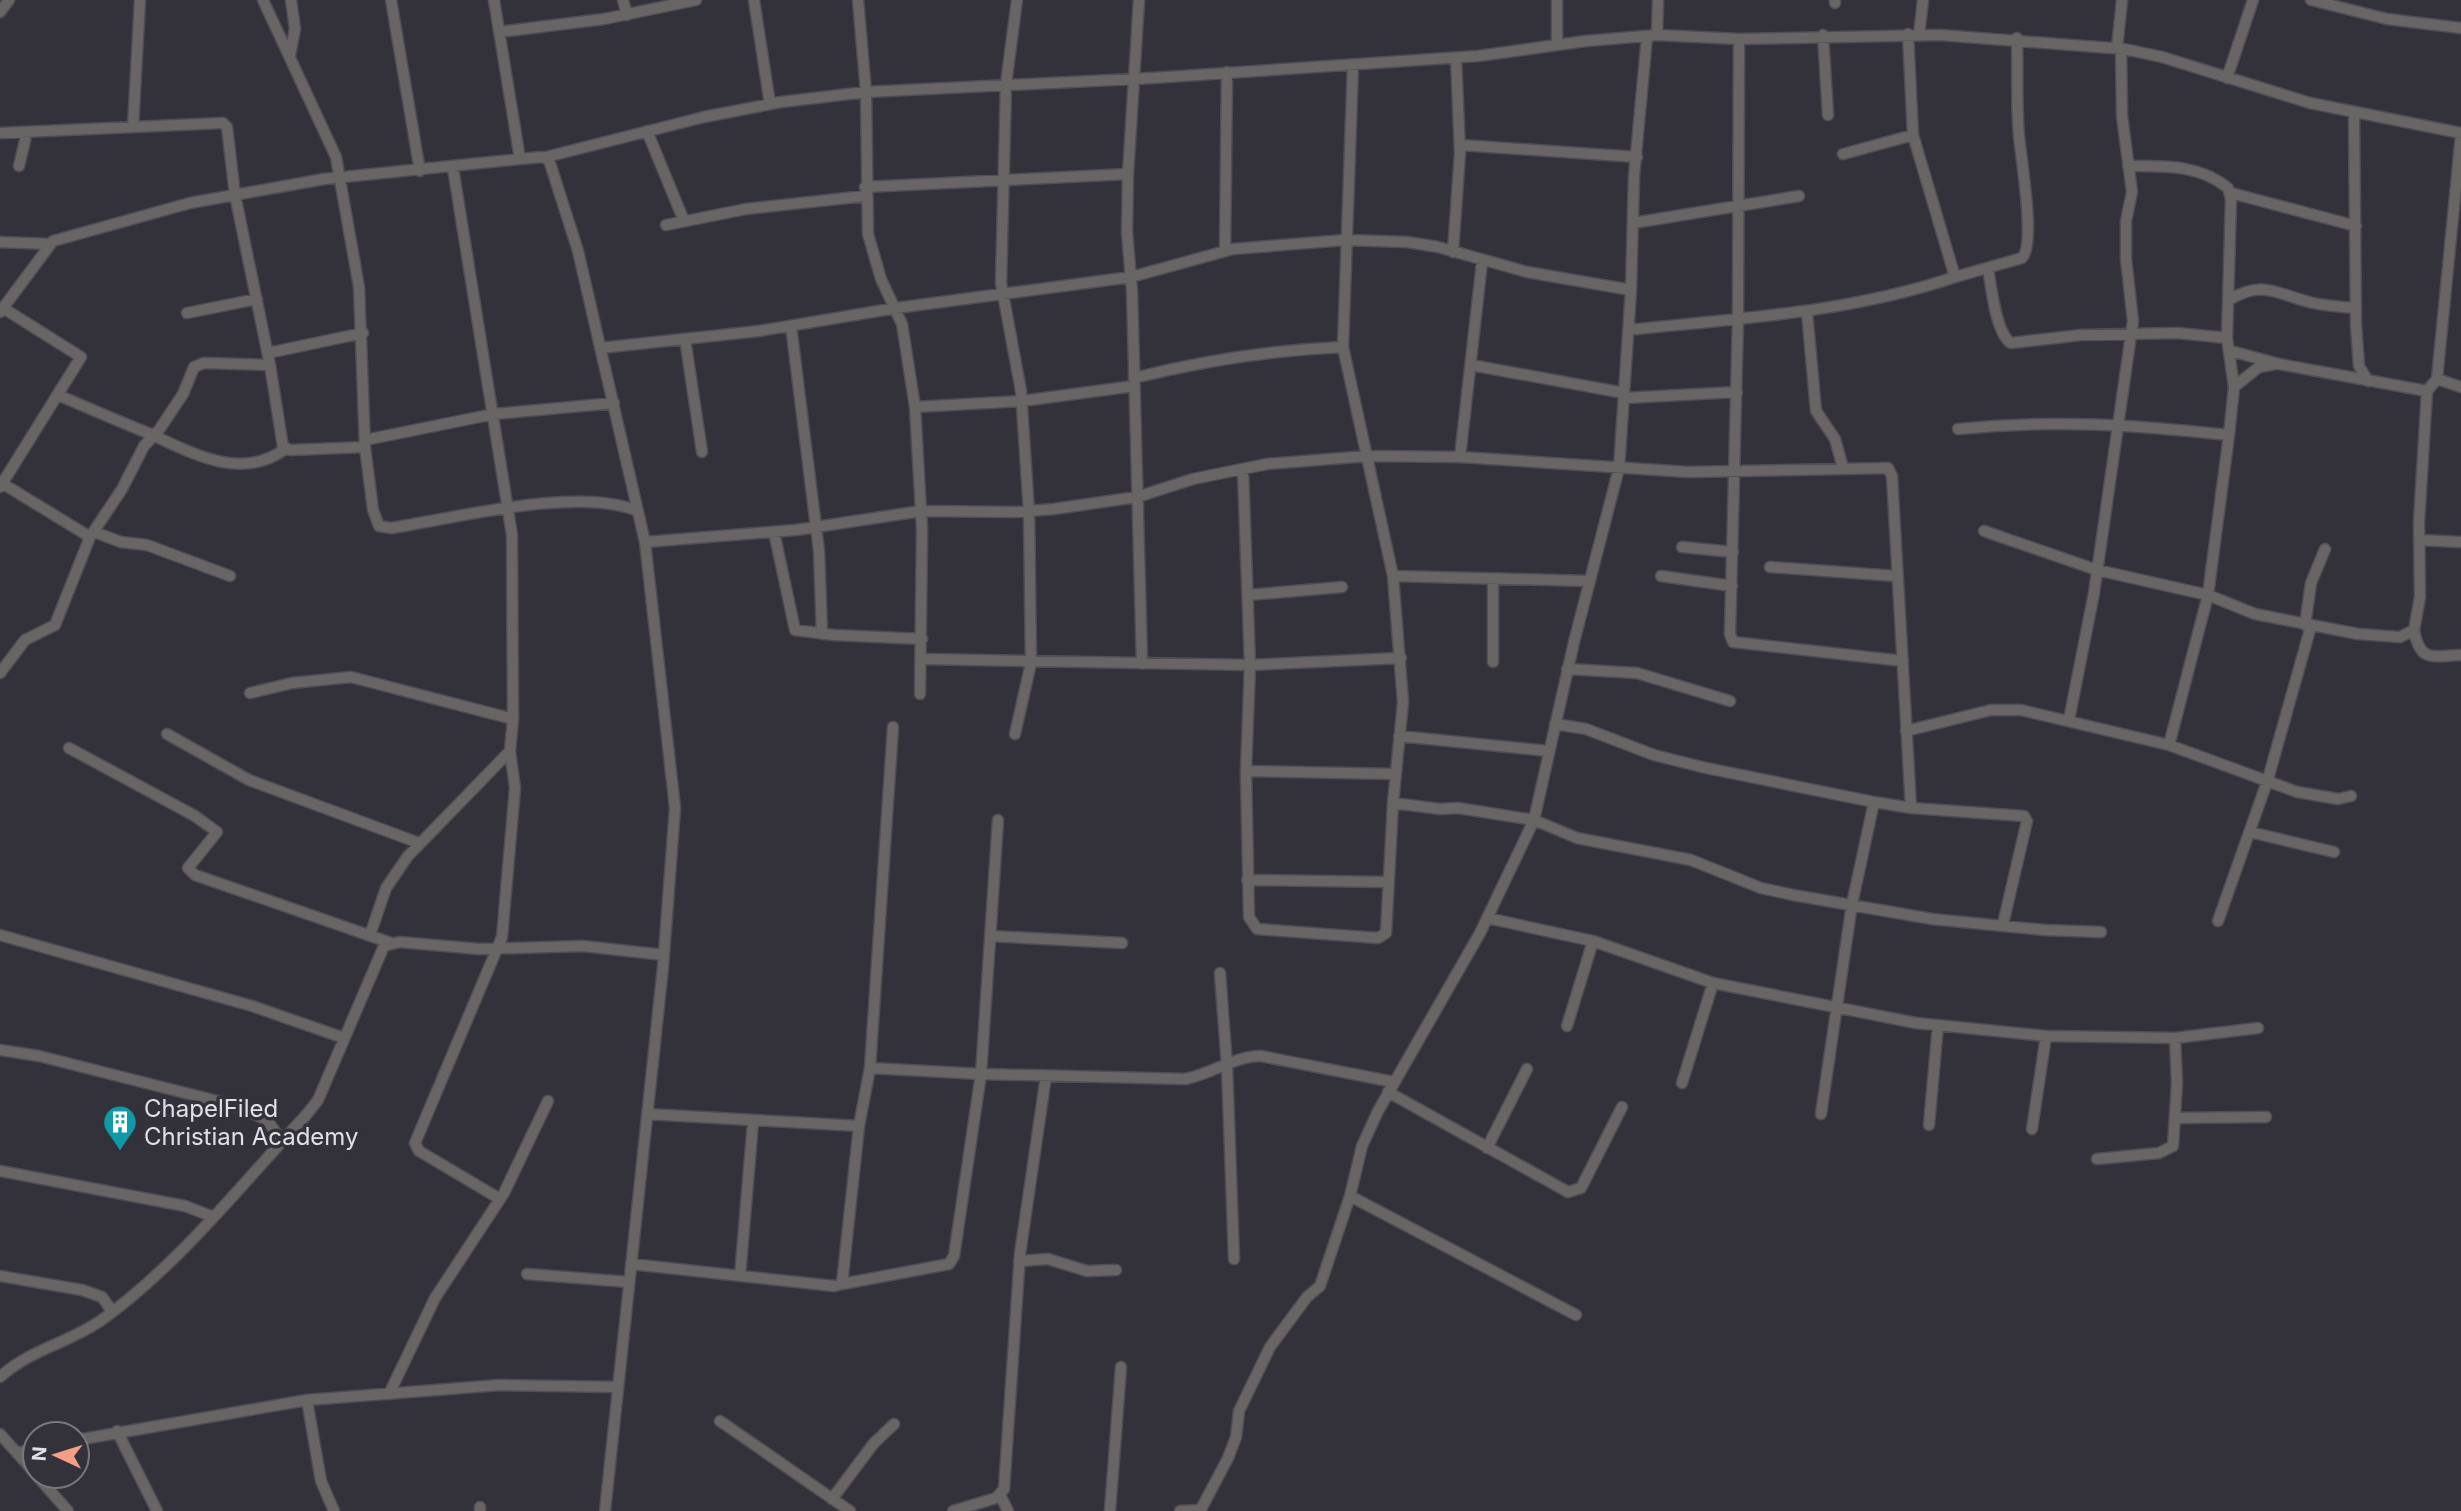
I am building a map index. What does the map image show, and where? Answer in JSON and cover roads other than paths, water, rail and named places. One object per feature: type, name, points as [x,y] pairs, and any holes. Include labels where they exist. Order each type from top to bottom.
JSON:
[{"type":"street","points":[[0,12],[9,0]]},
{"type":"street","points":[[133,127],[140,0]]},
{"type":"street","points":[[263,0],[274,29],[290,55],[336,158],[359,288],[365,443],[376,521],[385,529],[509,508],[616,503],[638,511]]},
{"type":"street","points":[[290,55],[295,29],[291,0]]},
{"type":"street","points":[[391,0],[420,171]]},
{"type":"street","points":[[494,0],[520,159]]},
{"type":"street","points":[[623,0],[627,15]]},
{"type":"street","points":[[499,32],[627,15],[696,0]]},
{"type":"street","points":[[754,0],[770,104]]},
{"type":"street","points":[[858,0],[866,92],[865,192],[870,249],[902,324],[915,407],[921,511],[920,694]]},
{"type":"street","points":[[1015,734],[1031,663],[1029,512],[1022,401],[1003,292],[1002,182],[1006,84],[1017,0]]},
{"type":"street","points":[[1139,0],[1127,232],[1131,277],[1142,664]]},
{"type":"street","points":[[1557,0],[1557,45]]},
{"type":"street","points":[[1180,1511],[1200,1510],[1228,1458],[1236,1437],[1239,1411],[1270,1347],[1307,1297],[1320,1286],[1350,1196],[1362,1146],[1388,1092],[1444,998],[1487,918],[1534,820],[1567,669],[1619,468],[1637,157],[1658,0]]},
{"type":"street","points":[[1923,0],[1913,34],[1913,135],[1955,277]]},
{"type":"street","points":[[2069,720],[2097,570],[2120,423],[2127,353],[2132,336],[2126,221],[2132,192],[2122,116],[2119,48],[2122,0]]},
{"type":"street","points":[[2227,78],[2253,0]]},
{"type":"street","points":[[2311,0],[2387,19],[2461,28]]},
{"type":"street","points":[[0,242],[49,244],[190,203],[340,178],[546,157],[770,104],[866,92],[1135,79],[1456,58],[1652,36],[1739,39],[1913,34],[2017,38],[2119,48],[2162,57],[2354,113],[2461,134],[2437,379],[2427,391],[2419,540],[2420,597],[2414,630],[2417,648],[2422,653],[2430,657],[2461,655]]},
{"type":"street","points":[[1823,36],[1828,115]]},
{"type":"street","points":[[1628,330],[1807,312],[1890,298],[2022,258],[2027,250],[2026,193],[2019,135],[2017,38]]},
{"type":"street","points":[[1739,39],[1737,392],[1730,631],[1733,642],[1903,661]]},
{"type":"street","points":[[1453,252],[1460,145],[1456,58]]},
{"type":"street","points":[[1244,470],[1250,666],[1247,771],[1249,917],[1257,929],[1378,938],[1386,933],[1395,774],[1403,702],[1393,576],[1343,347],[1353,65]]},
{"type":"street","points":[[1225,251],[1227,72]]},
{"type":"street","points":[[2354,113],[2356,309],[2359,366],[2368,381]]},
{"type":"street","points":[[0,133],[223,123],[227,127],[235,195],[285,449]]},
{"type":"street","points":[[647,131],[684,221]]},
{"type":"street","points":[[19,166],[27,132]]},
{"type":"street","points":[[1843,154],[1913,135]]},
{"type":"street","points":[[1460,145],[1637,157]]},
{"type":"street","points":[[546,157],[578,251],[645,542],[676,807],[664,956],[605,1511]]},
{"type":"street","points":[[2128,166],[2188,169],[2220,181],[2231,193],[2356,226]]},
{"type":"street","points":[[453,168],[460,225],[494,414],[512,535],[513,719],[510,751],[515,788],[506,924],[499,948],[447,1062],[415,1143],[419,1151],[500,1199]]},
{"type":"street","points":[[666,225],[746,209],[865,192],[1128,174]]},
{"type":"street","points":[[2169,745],[2208,595],[2229,435],[2234,387],[2231,351],[2227,338],[2231,193]]},
{"type":"street","points":[[1633,223],[1799,197]]},
{"type":"street","points":[[600,348],[791,326],[1003,292],[1131,277],[1225,251],[1345,240],[1407,242],[1453,252],[1482,262],[1631,290]]},
{"type":"street","points":[[49,244],[1,310],[80,353],[77,367],[1,484],[92,535],[157,548],[230,576]]},
{"type":"street","points":[[2448,251],[2461,252]]},
{"type":"street","points":[[1460,457],[1482,262]]},
{"type":"street","points":[[1988,268],[2000,327],[2007,341],[2026,343],[2081,335],[2178,333],[2227,338]]},
{"type":"street","points":[[2229,300],[2258,288],[2310,302],[2356,309]]},
{"type":"street","points":[[187,313],[257,299]]},
{"type":"street","points":[[1807,312],[1816,411],[1835,439],[1843,468]]},
{"type":"street","points":[[791,326],[816,527],[822,634]]},
{"type":"street","points":[[268,353],[362,333]]},
{"type":"street","points":[[685,339],[702,452]]},
{"type":"street","points":[[915,407],[1022,401],[1134,382],[1293,349],[1343,347]]},
{"type":"street","points":[[2231,351],[2279,364],[2427,391]]},
{"type":"street","points":[[2234,387],[2259,367],[2279,364]]},
{"type":"street","points":[[0,673],[25,640],[55,625],[92,535],[152,435],[177,403],[197,365],[270,365]]},
{"type":"street","points":[[1471,365],[1624,396],[1737,392]]},
{"type":"street","points":[[2348,378],[2359,366]]},
{"type":"street","points":[[2437,379],[2461,387]]},
{"type":"street","points":[[58,396],[186,452],[217,462],[258,461],[274,457],[285,449],[365,443],[494,414],[614,403]]},
{"type":"street","points":[[1958,429],[2024,422],[2120,423],[2229,435]]},
{"type":"street","points":[[645,542],[774,532],[921,511],[1029,512],[1137,496],[1193,479],[1267,464],[1368,456],[1460,457],[1619,468],[1888,468],[1892,471],[1910,808]]},
{"type":"street","points":[[1984,531],[2097,570],[2208,595],[2255,614],[2308,625],[2400,637],[2414,630]]},
{"type":"street","points":[[774,532],[793,629],[822,634],[922,639]]},
{"type":"street","points":[[2419,540],[2461,542]]},
{"type":"street","points":[[1682,547],[1733,552]]},
{"type":"street","points":[[2218,921],[2269,779],[2308,625],[2311,583],[2325,549]]},
{"type":"street","points":[[1770,567],[1896,576]]},
{"type":"street","points":[[1393,576],[1590,580]]},
{"type":"street","points":[[1661,576],[1732,586]]},
{"type":"street","points":[[1493,579],[1493,662]]},
{"type":"street","points":[[1248,595],[1342,587]]},
{"type":"street","points":[[921,659],[1250,666],[1401,658]]},
{"type":"street","points":[[1567,669],[1637,673],[1730,701]]},
{"type":"street","points":[[250,693],[303,681],[351,677],[513,719]]},
{"type":"street","points":[[1906,731],[2005,708],[2069,720],[2169,745],[2269,779],[2297,792],[2338,799],[2351,796]]},
{"type":"street","points":[[1555,724],[1586,729],[1635,749],[1706,768],[1874,802],[1910,808],[2026,818],[2003,924]]},
{"type":"street","points":[[842,1284],[859,1126],[870,1068],[893,727]]},
{"type":"street","points":[[167,734],[249,780],[419,843]]},
{"type":"street","points":[[1399,736],[1548,751]]},
{"type":"street","points":[[69,748],[195,817],[216,832],[188,869],[195,875],[391,943],[457,948],[583,946],[664,956]]},
{"type":"street","points":[[370,934],[386,888],[419,843],[510,751]]},
{"type":"street","points":[[1247,771],[1395,774]]},
{"type":"street","points":[[1821,1114],[1852,904],[1874,802]]},
{"type":"street","points":[[1393,803],[1458,808],[1534,820],[1577,838],[1690,860],[1761,888],[1932,919],[2044,930],[2101,932]]},
{"type":"street","points":[[631,1264],[842,1284],[952,1261],[960,1236],[981,1074],[998,820]]},
{"type":"street","points":[[2250,832],[2334,852]]},
{"type":"street","points":[[1247,880],[1389,882]]},
{"type":"street","points":[[1487,918],[1593,941],[1713,983],[1835,1008],[1938,1025],[2046,1036],[2175,1038],[2258,1028]]},
{"type":"street","points":[[0,935],[252,1006],[344,1038]]},
{"type":"street","points":[[990,936],[1122,943]]},
{"type":"street","points":[[1567,1026],[1593,941]]},
{"type":"street","points":[[0,1377],[28,1354],[93,1325],[152,1279],[282,1141],[318,1100],[379,954],[384,946],[391,943]]},
{"type":"street","points":[[1220,973],[1227,1066],[1234,1259]]},
{"type":"street","points":[[1682,1083],[1713,983]]},
{"type":"street","points":[[1929,1125],[1938,1025]]},
{"type":"street","points":[[2032,1129],[2046,1036]]},
{"type":"street","points":[[2097,1158],[2166,1151],[2172,1146],[2175,1118],[2175,1038]]},
{"type":"street","points":[[0,1049],[39,1056],[233,1105],[267,1120],[282,1141]]},
{"type":"street","points":[[870,1068],[981,1074],[1185,1079],[1205,1075],[1245,1056],[1261,1056],[1394,1082]]},
{"type":"street","points":[[1487,1147],[1527,1069]]},
{"type":"street","points":[[953,1511],[1000,1494],[1004,1489],[1019,1261],[1046,1076]]},
{"type":"street","points":[[1388,1092],[1564,1191],[1577,1191],[1622,1107]]},
{"type":"street","points":[[389,1394],[435,1298],[500,1199],[548,1101]]},
{"type":"street","points":[[647,1114],[859,1126]]},
{"type":"street","points":[[2175,1118],[2266,1116]]},
{"type":"street","points":[[740,1276],[753,1122]]},
{"type":"street","points":[[0,1171],[185,1206],[211,1216]]},
{"type":"street","points":[[1350,1196],[1576,1315]]},
{"type":"street","points":[[1019,1261],[1048,1259],[1087,1271],[1116,1270]]},
{"type":"street","points":[[527,1274],[629,1282]]},
{"type":"street","points":[[0,1276],[82,1290],[102,1297],[112,1311]]},
{"type":"street","points":[[1110,1511],[1121,1367]]},
{"type":"street","points":[[91,1437],[307,1400],[500,1385],[618,1387]]},
{"type":"street","points":[[307,1400],[321,1481],[334,1511]]},
{"type":"street","points":[[720,1421],[850,1511]]},
{"type":"street","points":[[832,1499],[874,1443],[894,1424]]},
{"type":"street","points":[[117,1431],[157,1511]]},
{"type":"street","points":[[0,1434],[21,1458]]},
{"type":"street","points":[[17,1453],[21,1452]]},
{"type":"street","points":[[49,1490],[68,1511]]},
{"type":"street","points":[[1000,1494],[1008,1511]]},
{"type":"place","name":"ChapelFiled Christian Academy","points":[[120,1152]]}]
